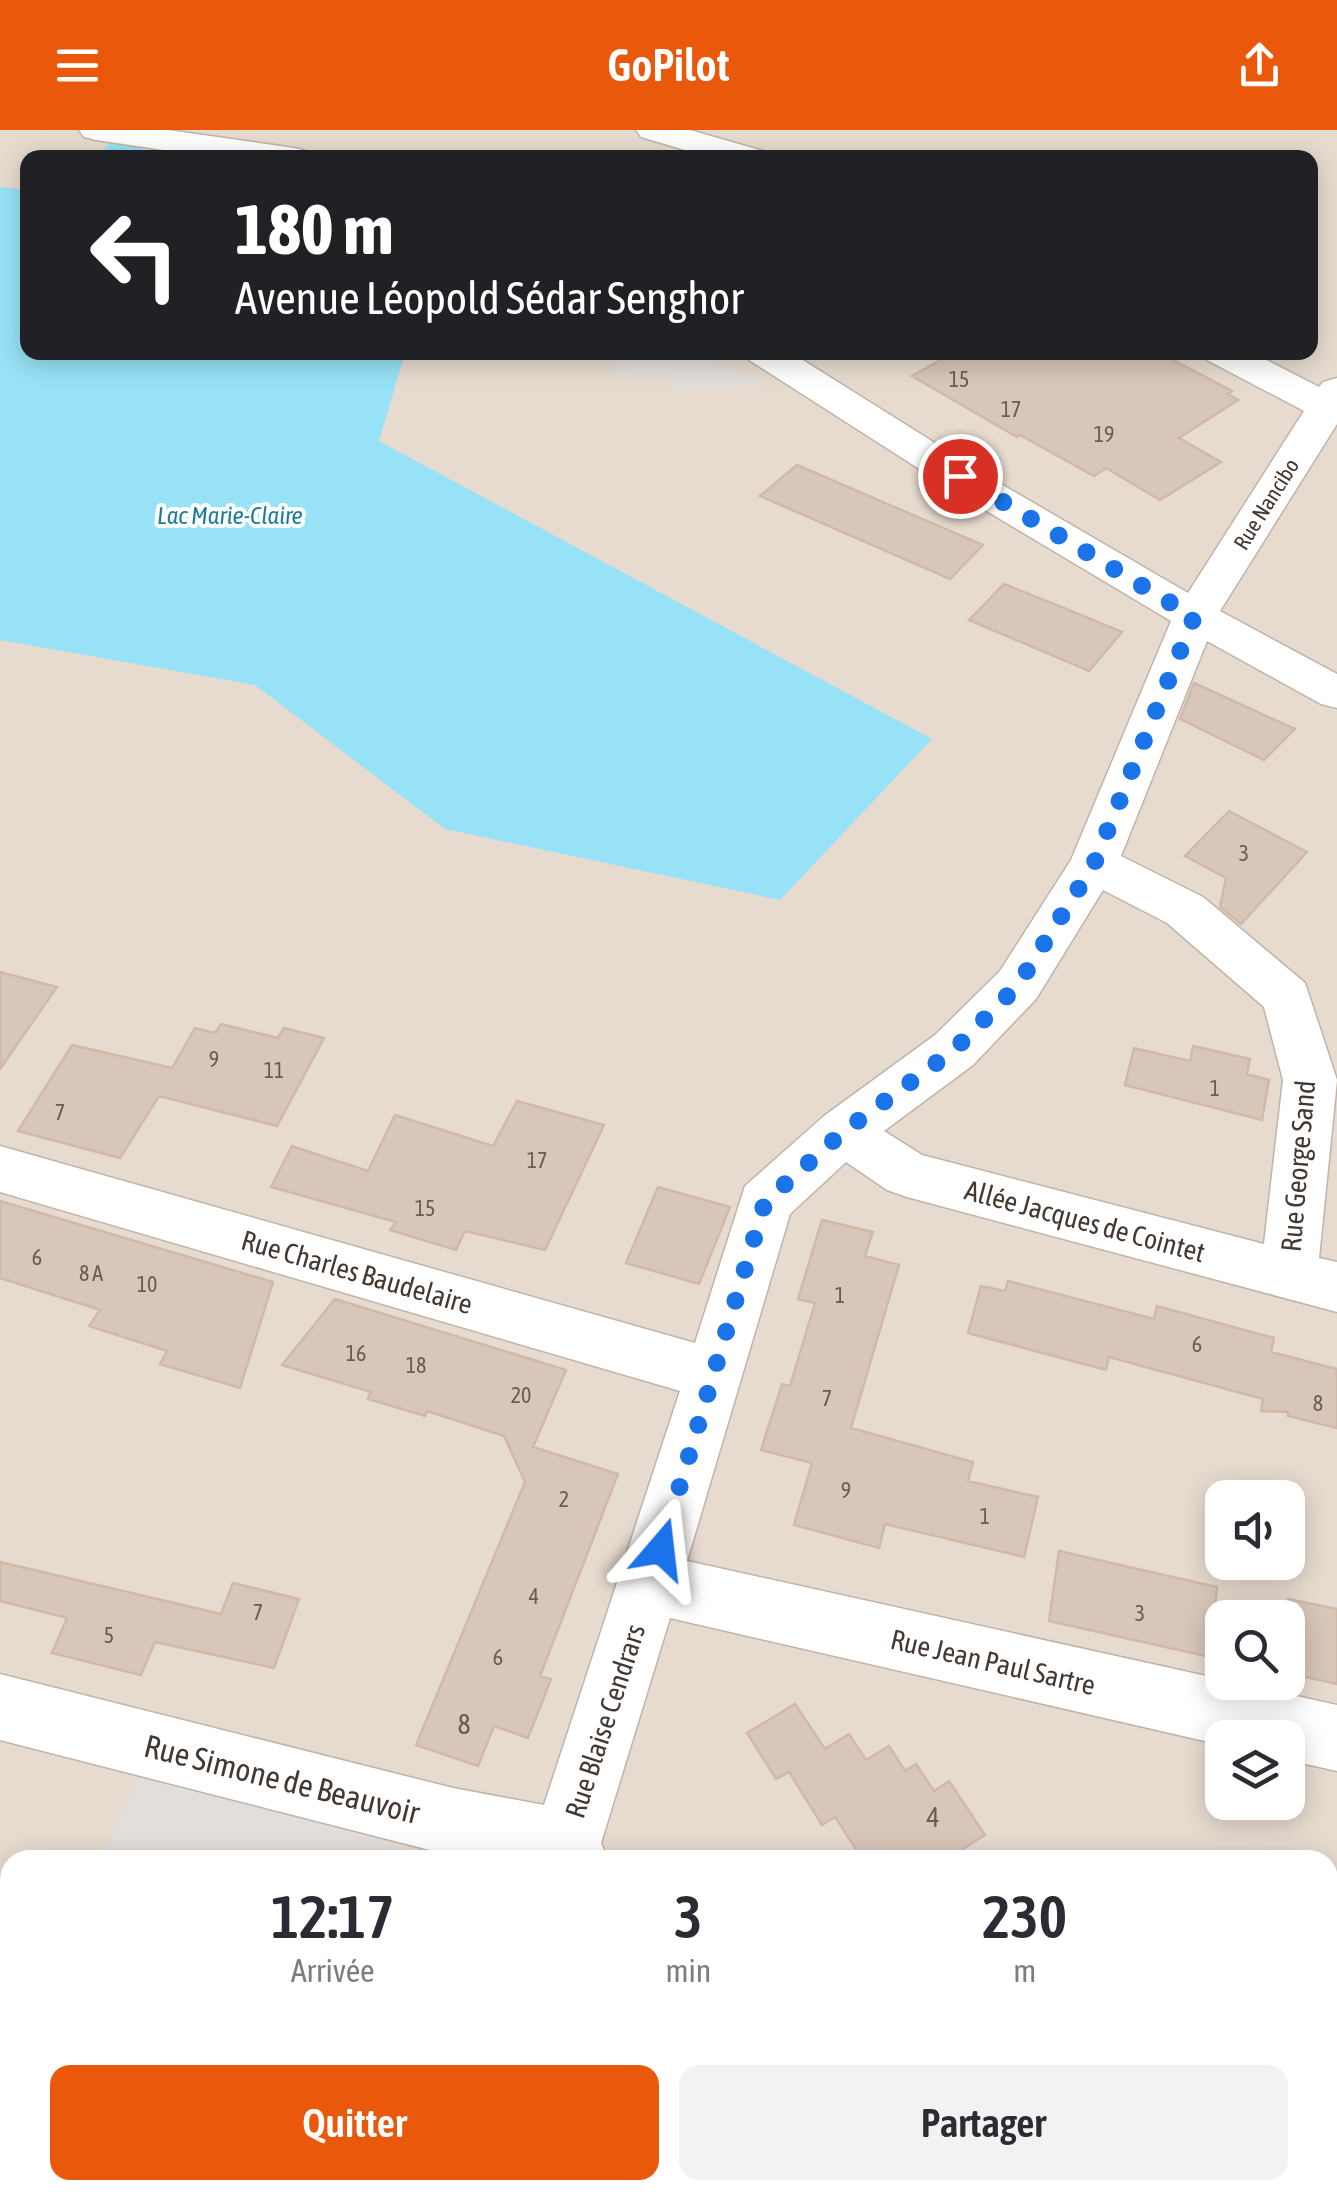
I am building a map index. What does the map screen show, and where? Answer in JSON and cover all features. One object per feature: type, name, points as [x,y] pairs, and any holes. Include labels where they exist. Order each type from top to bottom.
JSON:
[{"type":"street","points":[[97,130],[168,140],[226,138],[267,150]]},
{"type":"street","points":[[653,130],[723,150]]},
{"type":"street","points":[[774,360],[859,416],[1194,617],[1337,692]]},
{"type":"street","points":[[1239,360],[1334,403]]},
{"type":"street","name":"Rue Nancibo","points":[[1194,617],[1334,403]]},
{"type":"street","name":"Rue Blaise Cendrars","points":[[571,1850],[765,1202],[843,1132],[954,1050],[1018,985],[1094,864],[1194,617]]},
{"type":"street","name":"Rue George Sand","points":[[1094,864],[1184,910],[1287,997],[1310,1080],[1313,1281]]},
{"type":"street","name":"Allée Jacques de Cointet","points":[[843,1132],[907,1174],[1313,1281]]},
{"type":"street","name":"Rue Charles Baudelaire","points":[[0,1168],[715,1375]]},
{"type":"street","name":"Rue Jean Paul Sartre","points":[[650,1584],[1337,1738]]},
{"type":"street","name":"Rue Simone de Beauvoir","points":[[0,1707],[562,1850]]},
{"type":"shaded area","points":[[0,130],[1337,130],[1337,1850],[0,1850]]},
{"type":"shaded area","points":[[614,360],[718,360],[766,385],[673,389],[670,374],[616,376]]},
{"type":"shaded area","points":[[153,1746],[419,1814],[406,1850],[105,1850]]},
{"type":"water","name":"Lac Marie-Claire","points":[[0,187],[20,189],[20,360],[403,360],[379,441],[932,739],[780,900],[445,829],[255,685],[0,640]]},
{"type":"building","points":[[941,360],[1173,360],[1232,391],[1228,394],[1238,400],[1179,438],[1221,462],[1160,500],[1106,468],[1094,476],[912,376]]},
{"type":"building","points":[[797,465],[983,545],[950,579],[760,496]]},
{"type":"building","points":[[1004,584],[1122,632],[1089,671],[969,620]]},
{"type":"building","points":[[1194,683],[1295,729],[1264,760],[1180,719]]},
{"type":"building","points":[[1229,811],[1307,852],[1241,924],[1220,907],[1226,878],[1185,856]]},
{"type":"building","points":[[0,972],[57,987],[0,1069]]},
{"type":"building","points":[[221,1024],[278,1038],[284,1028],[324,1038],[277,1126],[159,1096],[120,1158],[18,1131],[72,1045],[172,1068],[195,1028],[215,1033]]},
{"type":"building","points":[[1193,1046],[1250,1059],[1247,1074],[1269,1080],[1262,1120],[1125,1085],[1134,1048],[1190,1061]]},
{"type":"building","points":[[517,1101],[604,1125],[545,1250],[465,1231],[456,1250],[390,1230],[396,1222],[271,1187],[292,1146],[368,1171],[395,1115],[493,1146]]},
{"type":"building","points":[[658,1187],[730,1207],[699,1284],[626,1263]]},
{"type":"building","points":[[0,1201],[273,1282],[240,1388],[160,1364],[167,1351],[89,1326],[100,1310],[0,1278]]},
{"type":"building","points":[[822,1220],[873,1232],[865,1256],[899,1265],[851,1428],[973,1462],[968,1481],[1038,1497],[1024,1557],[885,1524],[879,1548],[794,1525],[812,1463],[761,1450],[782,1384],[790,1386],[815,1303],[798,1299]]},
{"type":"building","points":[[1008,1281],[1154,1319],[1157,1306],[1274,1338],[1271,1352],[1337,1369],[1337,1428],[1288,1416],[1288,1412],[1261,1411],[1263,1399],[1109,1357],[1106,1370],[968,1333],[981,1286],[1005,1291]]},
{"type":"building","points":[[335,1299],[566,1370],[533,1447],[618,1474],[540,1676],[551,1679],[528,1738],[494,1726],[478,1766],[416,1745],[525,1482],[504,1436],[427,1411],[425,1416],[368,1399],[371,1392],[282,1365]]},
{"type":"building","points":[[1059,1551],[1217,1587],[1216,1600],[1205,1600],[1205,1656],[1049,1621]]},
{"type":"building","points":[[0,1562],[221,1614],[233,1583],[299,1599],[274,1668],[155,1642],[141,1675],[52,1653],[67,1618],[0,1601]]},
{"type":"building","points":[[1305,1602],[1337,1609],[1337,1684],[1305,1677]]},
{"type":"building","points":[[795,1704],[825,1749],[849,1734],[866,1760],[889,1746],[905,1771],[916,1764],[934,1791],[949,1781],[985,1835],[962,1850],[856,1850],[835,1817],[822,1825],[789,1772],[776,1779],[747,1733]]},
{"type":"waterway","points":[[121,150],[150,130]]},
{"type":"route","points":[[661,1549],[765,1202],[843,1132],[954,1050],[1018,985],[1094,864],[1194,617],[960,476]]}]
